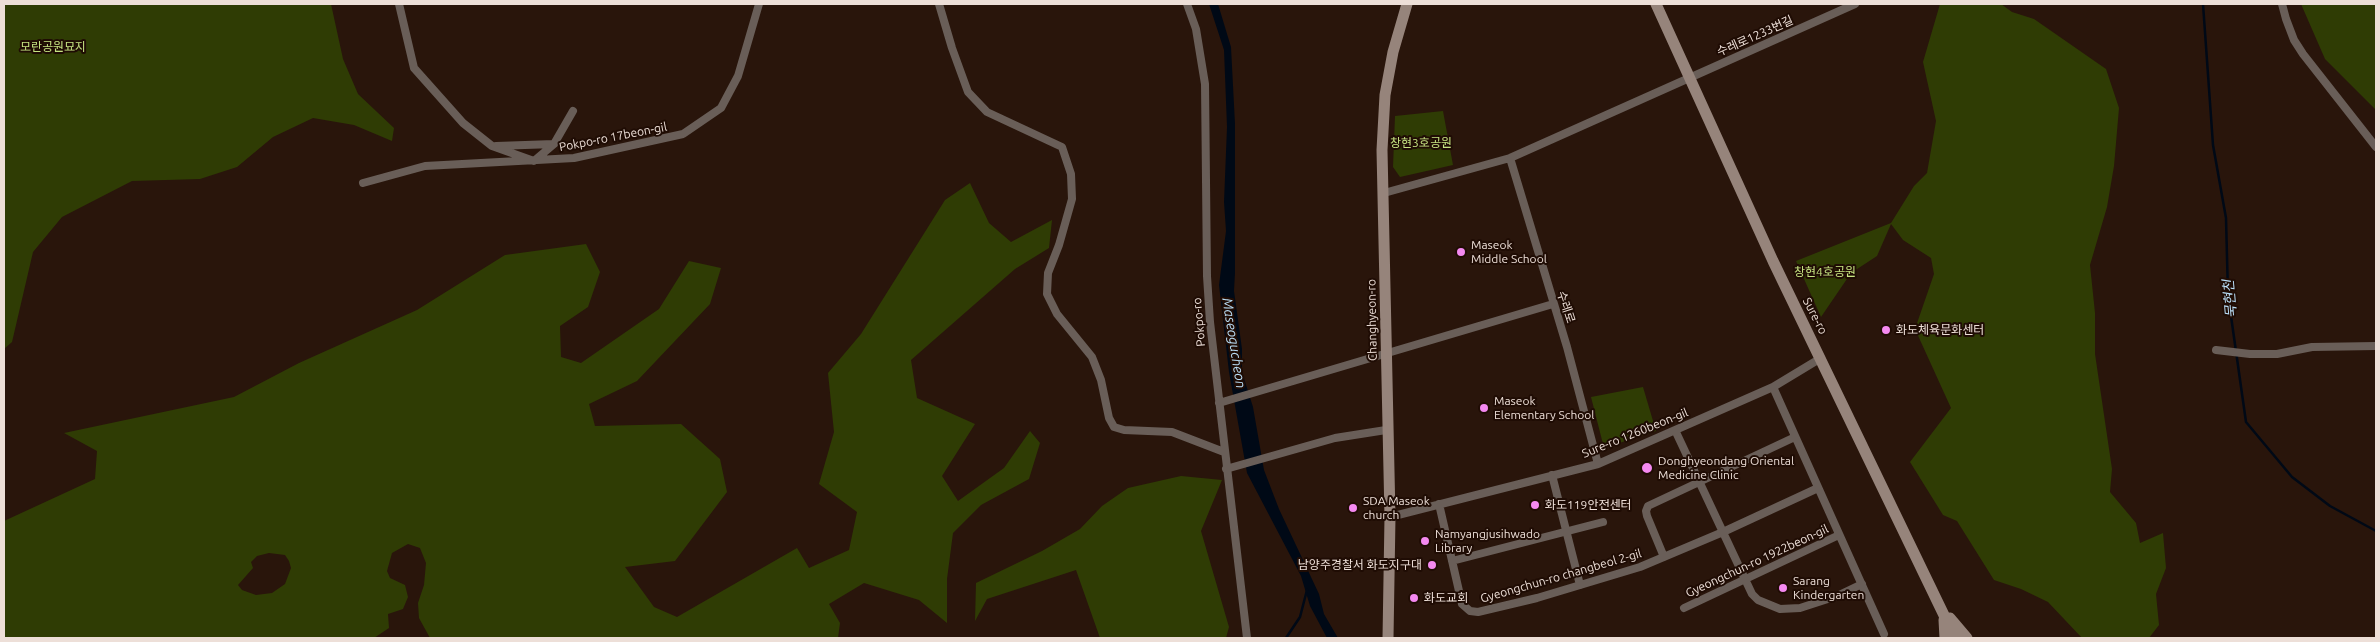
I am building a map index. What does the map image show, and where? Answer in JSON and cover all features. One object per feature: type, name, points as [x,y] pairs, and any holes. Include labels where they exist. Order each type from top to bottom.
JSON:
[{"type":"street","points":[[399,4],[414,68],[463,123],[492,146],[534,161],[554,144],[573,112]]},
{"type":"street","name":"Pokpo-ro 17beon-gil","points":[[363,183],[425,166],[574,158],[683,134],[721,108],[738,76],[759,4]]},
{"type":"street","points":[[939,4],[968,92],[987,112],[1062,147],[1071,174],[1072,199],[1059,245],[1048,273],[1047,294],[1057,314],[1092,357],[1101,380],[1109,418],[1114,427],[1124,430],[1172,432],[1224,452]]},
{"type":"street","name":"Pokpo-ro","points":[[1187,4],[1196,29],[1206,84],[1207,276],[1224,452],[1247,638]]},
{"type":"street","name":"Changhyeon-ro","points":[[1388,638],[1390,517],[1386,430],[1387,353],[1382,150],[1385,95],[1393,52],[1407,4]]},
{"type":"street","name":"Sure-ro","points":[[1656,4],[1691,76],[1773,262],[1955,638]]},
{"type":"street","name":"수레로1233번길","points":[[1691,76],[1855,4]]},
{"type":"street","points":[[2282,4],[2294,40],[2303,54],[2376,147]]},
{"type":"street","points":[[1384,193],[1510,158],[1691,76]]},
{"type":"street","points":[[492,146],[554,144]]},
{"type":"street","name":"수레로","points":[[1510,158],[1567,347],[1598,464]]},
{"type":"street","points":[[1219,403],[1553,304]]},
{"type":"street","points":[[2218,350],[2244,354],[2277,354],[2312,347],[2376,346]]},
{"type":"street","name":"Sure-ro 1260beon-gil","points":[[1390,517],[1598,464],[1772,387],[1821,358]]},
{"type":"street","name":"Gyeongchun-ro 1922beon-gil","points":[[1772,387],[1884,634]]},
{"type":"street","points":[[1226,469],[1335,438],[1386,430]]},
{"type":"street","points":[[1676,430],[1752,594],[1758,600],[1780,609],[1795,609],[1815,604],[1862,584]]},
{"type":"street","points":[[1664,557],[1647,516],[1648,506],[1795,437]]},
{"type":"street","points":[[1552,475],[1580,585]]},
{"type":"street","name":"Gyeongchun-ro changbeol 2-gil","points":[[1438,504],[1462,604],[1470,611],[1495,609],[1580,585],[1664,557],[1818,488]]},
{"type":"street","points":[[1452,561],[1603,522]]},
{"type":"street","name":"Gyeongchun-ro 1922beon-gil","points":[[1684,608],[1839,535]]},
{"type":"street","points":[[1943,611],[1945,638]]},
{"type":"street","points":[[1943,611],[1968,638]]},
{"type":"green space","name":"모란공원묘지","points":[[4,4],[331,4],[343,59],[358,94],[394,128],[392,141],[354,125],[313,118],[273,137],[237,167],[200,179],[132,181],[62,217],[33,252],[12,342],[4,349]]},
{"type":"green space","name":"창현4호공원","points":[[1940,4],[2001,4],[2012,12],[2034,19],[2106,69],[2119,108],[2114,166],[2107,207],[2090,265],[2095,313],[2095,354],[2112,469],[2110,492],[2136,523],[2140,543],[2163,533],[2166,568],[2156,594],[2159,625],[2149,638],[2082,638],[2048,602],[2021,589],[1994,580],[1957,521],[1943,515],[1910,462],[1951,408],[1915,329],[1934,274],[1931,258],[1903,240],[1891,224],[1877,256],[1851,273],[1821,317],[1796,261],[1891,223],[1914,186],[1927,173],[1936,121],[1923,62]]},
{"type":"green space","points":[[2301,4],[2376,4],[2376,110],[2325,59]]},
{"type":"green space","name":"창현3호공원","points":[[1443,111],[1453,165],[1400,177],[1393,167],[1395,116]]},
{"type":"green space","points":[[970,183],[989,223],[1011,242],[1052,220],[1049,248],[1015,269],[911,360],[917,398],[975,424],[942,476],[958,501],[1004,468],[1030,431],[1040,443],[1029,479],[981,505],[953,533],[947,579],[947,623],[919,600],[864,583],[829,604],[840,623],[838,638],[430,638],[419,618],[418,603],[424,585],[426,563],[420,548],[408,544],[392,553],[387,571],[390,578],[405,585],[408,597],[403,609],[388,614],[389,628],[374,638],[4,638],[4,521],[95,479],[97,451],[64,433],[234,397],[299,363],[417,310],[505,255],[586,244],[600,272],[588,307],[560,326],[561,357],[581,363],[659,309],[689,261],[721,268],[710,304],[637,381],[589,404],[595,426],[681,424],[720,459],[727,492],[675,561],[625,567],[654,607],[677,617],[797,548],[809,568],[849,550],[857,512],[819,484],[834,432],[828,373],[861,334],[945,200]],"holes":[[[269,553],[285,555],[291,568],[285,584],[272,593],[256,595],[242,590],[238,585],[253,568],[251,562],[257,556]]]},
{"type":"green space","points":[[1643,387],[1656,431],[1604,448],[1591,397]]},
{"type":"green space","points":[[1181,476],[1222,480],[1201,531],[1229,627],[1226,638],[1100,638],[1076,570],[987,599],[975,621],[976,583],[1042,551],[1080,529],[1102,506],[1128,488]]},
{"type":"water","name":"Maseogucheon","points":[[1209,4],[1218,4],[1231,47],[1235,124],[1234,291],[1242,349],[1242,372],[1253,407],[1264,470],[1279,509],[1319,594],[1324,614],[1338,638],[1327,638],[1310,606],[1301,576],[1247,473],[1229,372],[1219,285],[1226,231],[1224,202],[1227,127],[1224,50]]},
{"type":"waterway","name":"묵현천","points":[[2203,4],[2213,145],[2226,218],[2228,295],[2246,422],[2292,477],[2330,506],[2376,531]]},
{"type":"waterway","points":[[1286,638],[1300,617],[1307,590]]},
{"type":"place","name":"Maseok Middle School","points":[[1461,252]]},
{"type":"place","name":"화도체육문화센터","points":[[1886,330]]},
{"type":"place","name":"Maseok Elementary School","points":[[1484,408]]},
{"type":"place","name":"Donghyeondang Oriental Medicine Clinic","points":[[1647,468]]},
{"type":"place","name":"화도119안전센터","points":[[1535,505]]},
{"type":"place","name":"SDA Maseok church","points":[[1353,508]]},
{"type":"place","name":"Namyangjusihwado Library","points":[[1425,541]]},
{"type":"place","name":"남양주경찰서 화도지구대","points":[[1432,565]]},
{"type":"place","name":"Sarang Kindergarten","points":[[1783,588]]},
{"type":"place","name":"화도교회","points":[[1414,598]]}]
